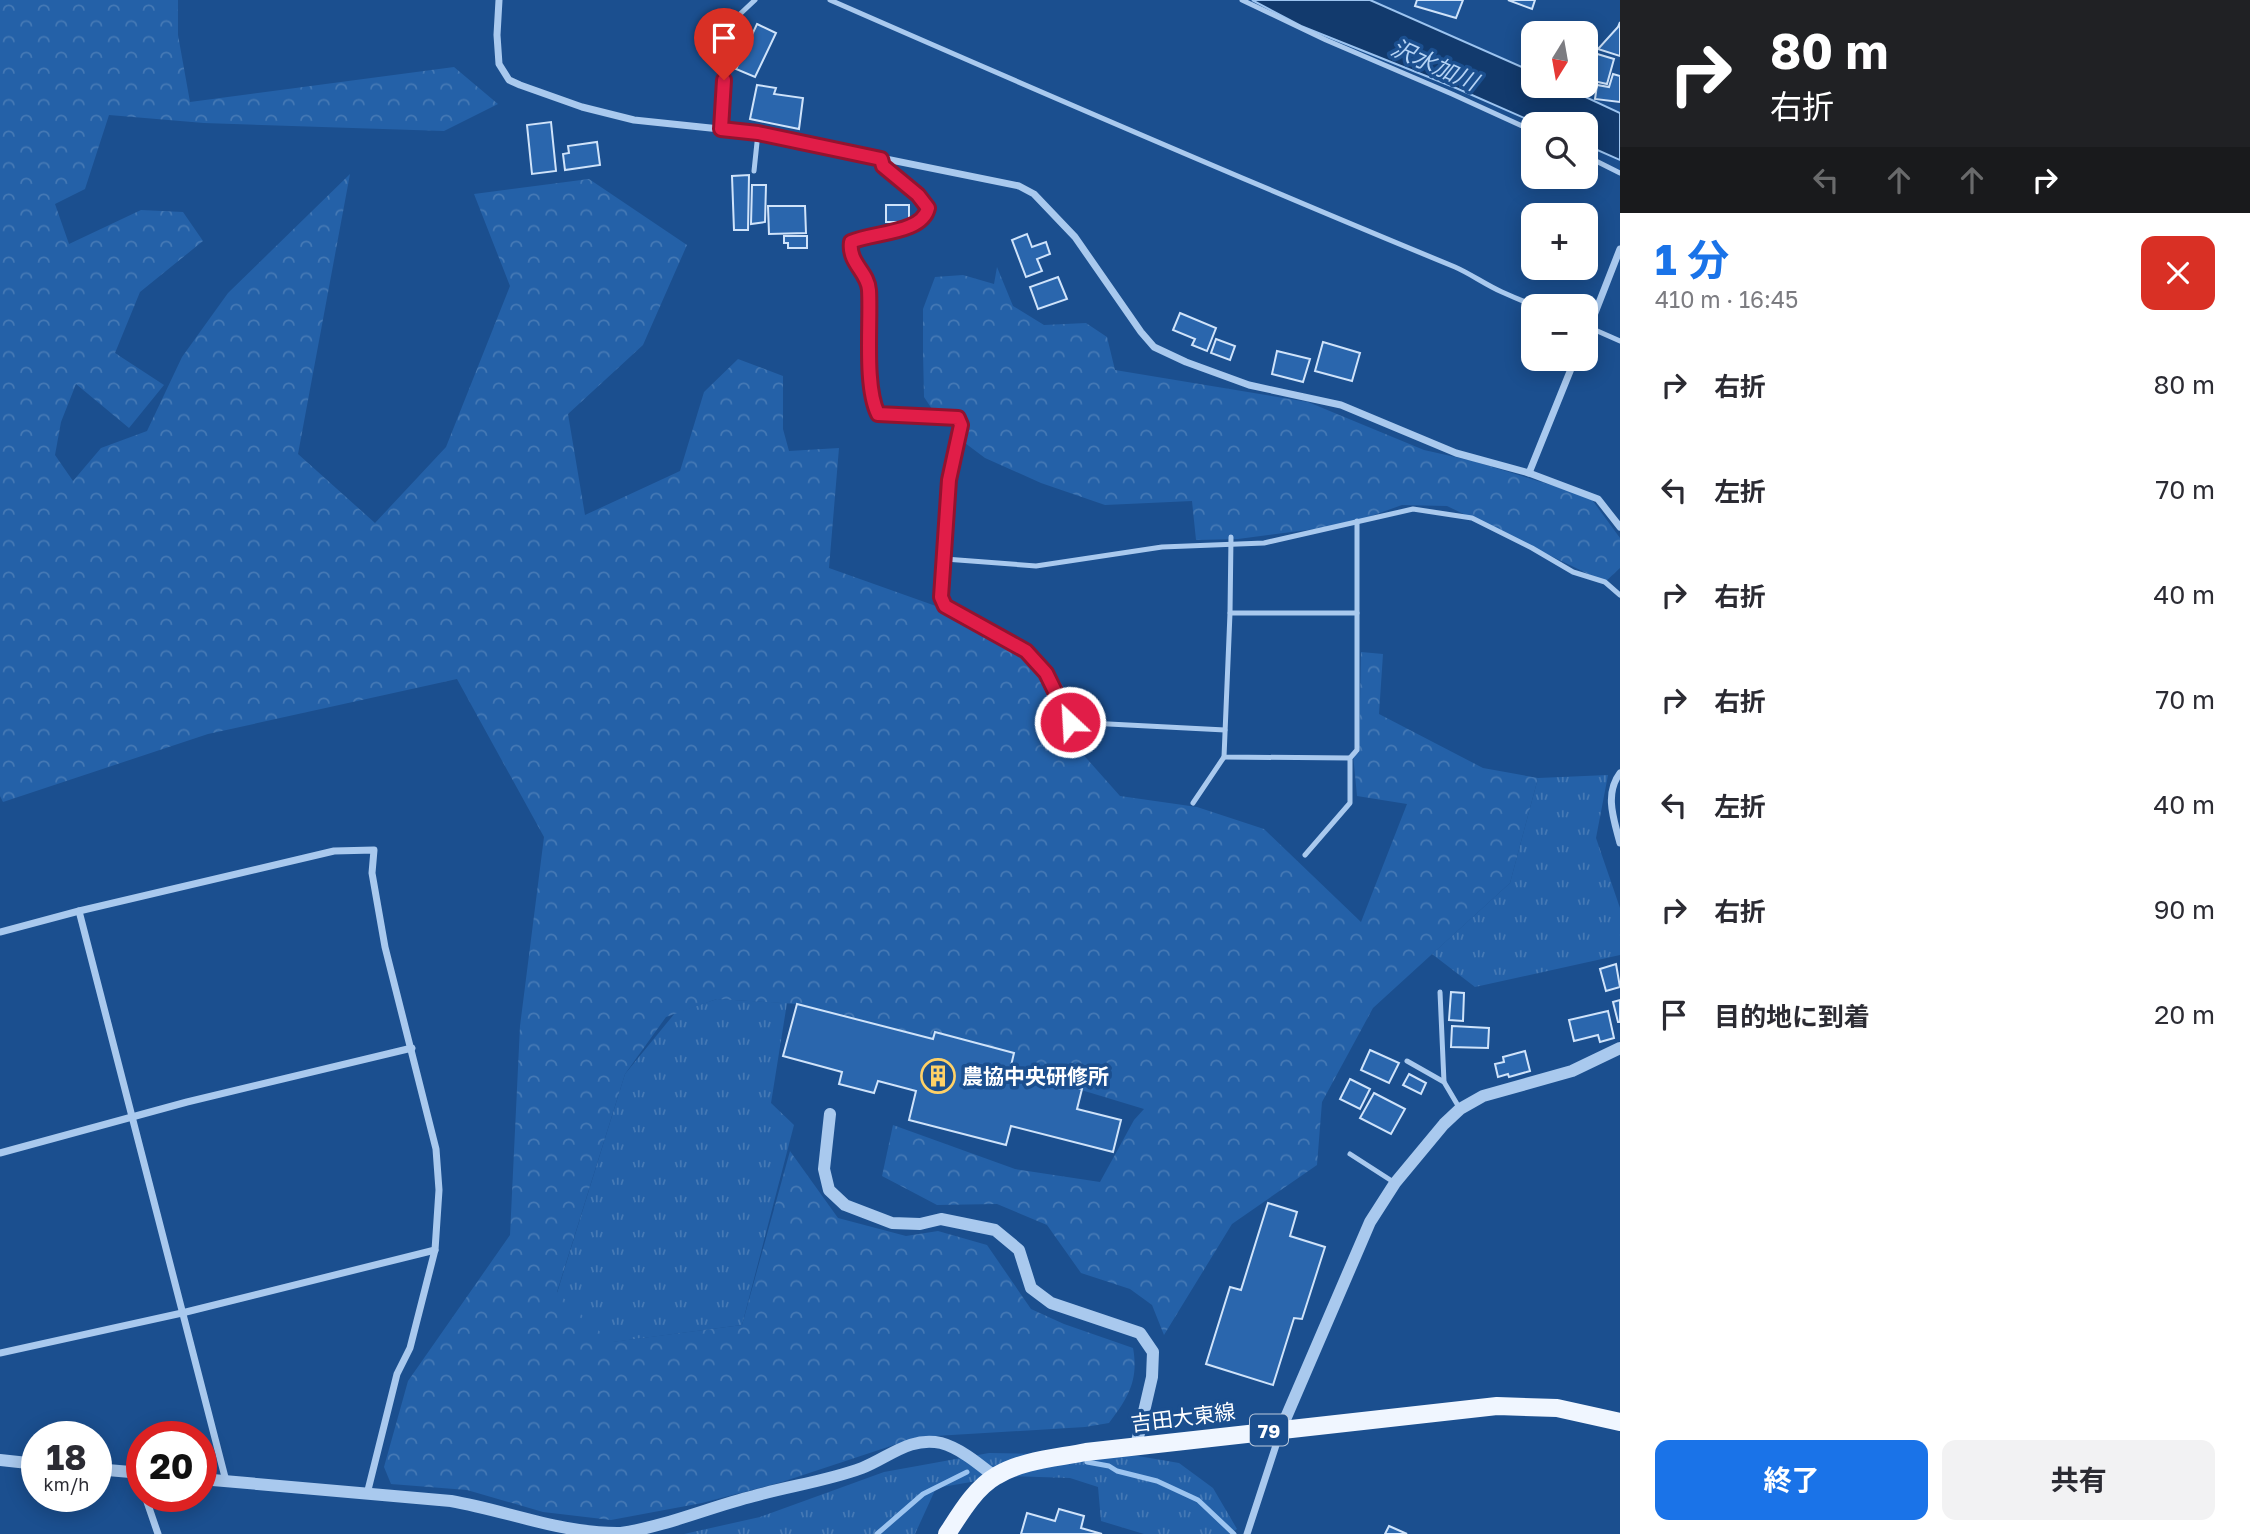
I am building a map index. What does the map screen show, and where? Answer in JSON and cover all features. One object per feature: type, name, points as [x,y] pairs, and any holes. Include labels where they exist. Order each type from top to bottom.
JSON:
[{"type":"main road","name":"吉田大東線","points":[[947,1534],[965,1505],[995,1476],[1035,1462],[1136,1446],[1497,1406],[1557,1408],[1620,1422]]},
{"type":"street","points":[[499,0],[499,64],[509,80],[582,107],[634,120],[758,133],[1019,186],[1034,194],[1075,237],[1140,332],[1154,347],[1249,386],[1341,405],[1456,453],[1529,473],[1598,499],[1620,527]]},
{"type":"street","points":[[1598,301],[1620,249]]},
{"type":"street","points":[[1529,473],[1570,371]]},
{"type":"street","points":[[1620,773],[1611,790],[1620,843]]},
{"type":"street","points":[[0,932],[334,851],[374,850],[372,873],[383,933],[436,1149],[439,1190],[435,1250],[410,1348],[397,1374],[367,1494]]},
{"type":"street","points":[[79,911],[226,1481]]},
{"type":"street","points":[[0,1153],[248,1087],[412,1048]]},
{"type":"street","points":[[1250,1532],[1281,1429],[1370,1222],[1395,1183],[1422,1149],[1460,1109],[1483,1096],[1572,1072],[1620,1048]]},
{"type":"street","points":[[830,1114],[824,1169],[829,1190],[845,1205],[892,1223],[920,1224],[941,1219],[995,1230],[1018,1250],[1031,1287],[1051,1303],[1140,1333],[1153,1353],[1152,1377],[1136,1446]]},
{"type":"street","points":[[0,1353],[182,1313],[435,1250]]},
{"type":"street","points":[[217,1480],[451,1501],[479,1506],[536,1525],[572,1533],[620,1533],[862,1468],[913,1443],[941,1443],[973,1459],[995,1476]]},
{"type":"street","points":[[0,1460],[21,1462]]},
{"type":"street","points":[[150,1512],[158,1534]]},
{"type":"lane","points":[[721,129],[728,36],[739,15],[755,0]]},
{"type":"lane","points":[[830,0],[1108,122],[1458,269],[1521,300]]},
{"type":"lane","points":[[1242,0],[1521,126]]},
{"type":"lane","points":[[754,171],[758,133]]},
{"type":"lane","points":[[881,159],[883,166],[918,195],[928,208],[926,215],[917,225],[851,242],[850,251],[869,286],[871,378],[874,407],[878,414],[958,418],[961,425],[949,480],[941,597],[945,606],[1026,651],[1046,673],[1070,722],[1225,730]]},
{"type":"lane","points":[[1598,162],[1620,173]]},
{"type":"lane","points":[[1598,332],[1620,341]]},
{"type":"lane","points":[[945,559],[1036,566],[1162,547],[1231,541],[1264,543],[1413,509],[1472,518],[1573,572],[1605,582],[1620,595]]},
{"type":"lane","points":[[1305,855],[1350,803],[1350,758],[1357,750],[1357,521]]},
{"type":"lane","points":[[1194,803],[1224,757],[1231,541]]},
{"type":"lane","points":[[1230,613],[1357,613]]},
{"type":"lane","points":[[1224,757],[1350,758]]},
{"type":"lane","points":[[1440,992],[1444,1082],[1460,1109]]},
{"type":"lane","points":[[1407,1061],[1444,1082]]},
{"type":"lane","points":[[1350,1154],[1395,1183]]},
{"type":"green space","points":[[0,0],[178,0],[178,35],[190,102],[454,67],[498,104],[444,131],[204,123],[109,115],[85,189],[55,204],[69,244],[141,210],[183,212],[203,241],[140,292],[115,353],[164,385],[129,428],[76,384],[61,422],[55,455],[73,481],[101,448],[147,431],[182,357],[228,293],[350,174],[298,454],[375,523],[446,447],[510,286],[474,194],[589,179],[687,245],[643,345],[568,414],[585,515],[680,471],[704,392],[738,359],[783,376],[783,429],[789,451],[839,448],[829,568],[978,621],[1009,636],[1050,667],[1071,697],[1080,728],[1072,742],[1120,796],[1197,807],[1264,829],[1361,922],[1407,804],[1357,796],[1353,754],[1359,753],[1361,652],[1383,654],[1379,714],[1483,768],[1538,778],[1510,883],[1373,1008],[1322,1102],[1317,1165],[1232,1224],[1164,1335],[1152,1305],[1130,1289],[1081,1273],[1047,1225],[997,1204],[937,1205],[882,1176],[893,1125],[1015,1169],[1100,1182],[1134,1120],[1144,1109],[797,1004],[717,999],[666,1017],[625,1074],[557,1292],[611,1342],[742,1325],[790,1151],[838,1218],[906,1236],[938,1231],[987,1245],[1031,1309],[1064,1324],[1133,1348],[1133,1379],[1122,1405],[1109,1423],[1085,1427],[918,1437],[782,1482],[702,1503],[611,1520],[543,1512],[467,1490],[391,1484],[384,1467],[408,1381],[510,1235],[520,1026],[544,837],[457,679],[208,734],[3,802],[0,796]]},
{"type":"green space","points":[[997,267],[1013,306],[1044,325],[1086,323],[1107,337],[1115,370],[1308,402],[1424,450],[1473,461],[1590,497],[1620,538],[1620,568],[1605,582],[1447,506],[1402,505],[1331,527],[1238,539],[1196,540],[1192,501],[1105,505],[1041,483],[985,458],[965,443],[965,414],[934,412],[924,397],[923,309],[935,277],[963,275],[994,284]]},
{"type":"green space","points":[[1608,775],[1596,838],[1620,908],[1620,955],[1475,987],[1432,954],[1510,883],[1538,778]]},
{"type":"green space","points":[[717,999],[787,1003],[771,1103],[794,1125],[742,1325],[598,1344],[557,1293],[625,1074],[675,1013]]},
{"type":"green space","points":[[989,1453],[1138,1456],[1179,1463],[1213,1488],[1237,1529],[1229,1534],[1144,1534],[1101,1521],[1098,1487],[1070,1478],[1006,1476],[936,1488],[915,1534],[684,1534],[760,1517],[884,1472]]},
{"type":"water","name":"沢水加川","points":[[1252,0],[1370,0],[1521,67],[1521,98],[1588,98],[1620,113],[1620,160],[1598,150],[1598,112],[1521,112],[1521,117],[1301,26]]},
{"type":"building","points":[[1417,0],[1463,0],[1456,18],[1415,6]]},
{"type":"building","points":[[1508,0],[1535,0],[1532,9]]},
{"type":"building","points":[[1620,22],[1620,56],[1598,49]]},
{"type":"building","points":[[757,24],[776,33],[755,77],[736,69]]},
{"type":"building","points":[[1598,54],[1614,59],[1607,84],[1598,82]]},
{"type":"building","points":[[1613,74],[1620,76],[1620,102],[1595,99],[1598,98],[1598,85],[1609,87]]},
{"type":"building","points":[[757,85],[776,88],[774,94],[803,98],[799,129],[750,119]]},
{"type":"building","points":[[551,122],[556,171],[532,174],[527,125]]},
{"type":"building","points":[[597,142],[600,165],[565,170],[563,154],[569,153],[568,146]]},
{"type":"building","points":[[749,175],[748,230],[734,230],[732,176]]},
{"type":"building","points":[[752,185],[766,185],[765,222],[751,224]]},
{"type":"building","points":[[886,205],[909,205],[909,222],[886,222]]},
{"type":"building","points":[[768,206],[805,206],[806,233],[769,234]]},
{"type":"building","points":[[1027,234],[1032,247],[1046,242],[1050,254],[1037,259],[1042,271],[1026,277],[1012,240]]},
{"type":"building","points":[[784,236],[807,236],[807,248],[788,248],[788,243],[784,243]]},
{"type":"building","points":[[1058,277],[1067,299],[1038,309],[1030,287]]},
{"type":"building","points":[[1180,313],[1216,328],[1207,351],[1192,345],[1195,339],[1173,330]]},
{"type":"building","points":[[1216,339],[1235,346],[1230,360],[1211,353]]},
{"type":"building","points":[[1323,342],[1360,353],[1352,381],[1315,371]]},
{"type":"building","points":[[1277,351],[1310,359],[1303,382],[1272,374]]},
{"type":"building","points":[[1616,964],[1620,987],[1606,991],[1600,969]]},
{"type":"building","points":[[1451,992],[1464,993],[1463,1021],[1449,1020]]},
{"type":"building","points":[[1620,1000],[1620,1022],[1618,1022],[1613,1002]]},
{"type":"building","name":"農協中央研修所","points":[[797,1004],[933,1039],[935,1032],[1014,1053],[1010,1070],[1082,1089],[1077,1109],[1121,1120],[1113,1152],[1011,1126],[1006,1145],[909,1120],[916,1091],[878,1081],[874,1093],[839,1084],[842,1072],[783,1056]]},
{"type":"building","points":[[1608,1011],[1614,1038],[1600,1042],[1598,1035],[1574,1041],[1569,1020]]},
{"type":"building","points":[[1452,1026],[1489,1028],[1488,1048],[1451,1047]]},
{"type":"building","points":[[1370,1050],[1399,1063],[1389,1083],[1361,1070]]},
{"type":"building","points":[[1525,1051],[1530,1071],[1498,1077],[1495,1064],[1504,1062],[1503,1057]]},
{"type":"building","points":[[1409,1074],[1426,1083],[1421,1094],[1403,1085]]},
{"type":"building","points":[[1350,1079],[1370,1089],[1360,1109],[1340,1099]]},
{"type":"building","points":[[1374,1093],[1405,1109],[1391,1134],[1360,1118]]},
{"type":"building","points":[[1268,1203],[1297,1212],[1290,1236],[1325,1247],[1302,1319],[1294,1318],[1273,1385],[1206,1364],[1230,1287],[1241,1290]]},
{"type":"building","points":[[1059,1509],[1084,1516],[1081,1528],[1102,1534],[1021,1534],[1027,1513],[1055,1521]]},
{"type":"building","points":[[1389,1526],[1407,1534],[1385,1534]]},
{"type":"waterway","points":[[1087,1462],[1157,1481],[1198,1500],[1234,1534]]},
{"type":"waterway","points":[[877,1534],[923,1494],[967,1472]]},
{"type":"place","name":"農協中央研修所","points":[[938,1076]]},
{"type":"route","points":[[724,80],[721,129],[758,133],[881,159],[883,166],[918,195],[928,208],[926,215],[917,225],[851,242],[850,251],[855,264],[869,286],[874,407],[878,414],[885,416],[958,418],[961,425],[949,480],[941,597],[945,606],[1026,651],[1046,673],[1070,722]]}]
